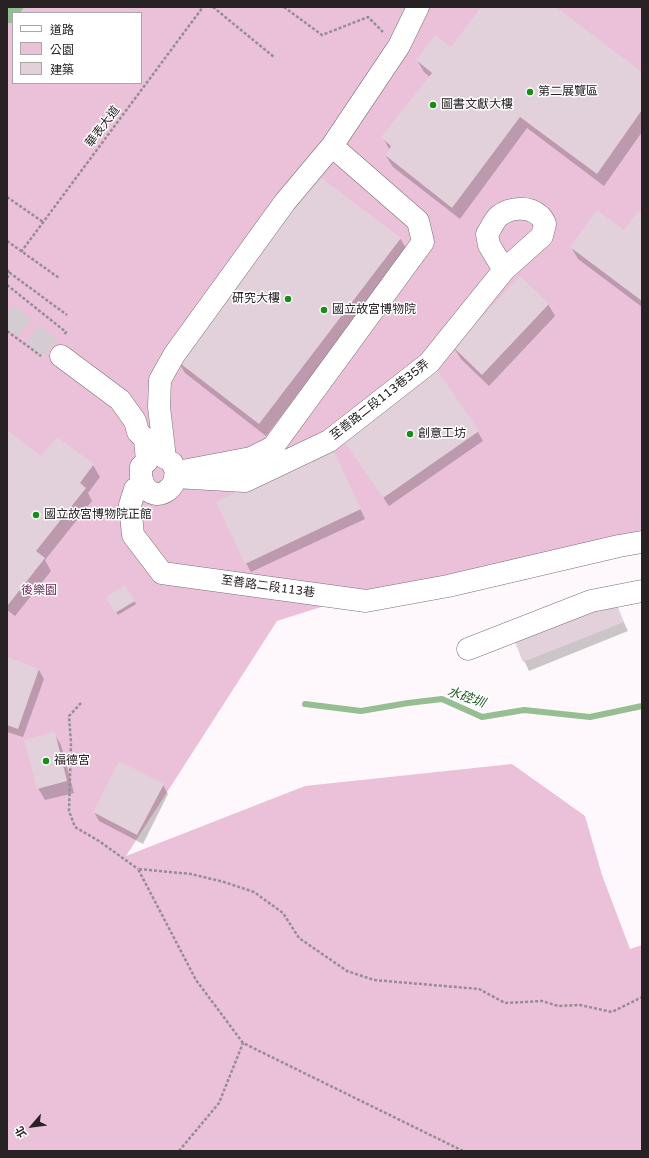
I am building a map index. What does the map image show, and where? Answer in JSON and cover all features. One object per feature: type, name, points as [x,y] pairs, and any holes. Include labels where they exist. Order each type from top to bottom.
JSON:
[{"type":"street","points":[[332,146],[418,222],[423,242],[273,447],[251,458],[165,467],[141,467],[141,477],[146,489],[150,492],[161,493],[172,488],[165,467],[159,407],[160,380],[174,355],[285,202],[332,146],[399,46],[418,7]]},
{"type":"street","name":"至善路二段113巷35弄","points":[[165,467],[245,481],[329,441],[429,363],[504,270]]},
{"type":"street","points":[[56,351],[120,400],[135,421],[138,432],[145,439],[165,467]]},
{"type":"street","name":"至善路二段113巷","points":[[144,485],[135,489],[130,505],[133,535],[162,573],[366,601],[448,586],[642,542]]},
{"type":"street","points":[[468,649],[591,601],[642,591]]},
{"type":"path","name":"華表大道","points":[[21,252],[203,7]]},
{"type":"path","points":[[213,7],[274,57]]},
{"type":"path","points":[[284,7],[322,35],[368,17],[385,34]]},
{"type":"path","points":[[7,197],[43,222]]},
{"type":"path","points":[[7,241],[59,278]]},
{"type":"path","points":[[7,270],[67,315]]},
{"type":"path","points":[[7,278],[10,273]]},
{"type":"path","points":[[7,285],[66,332],[56,351],[7,331]]},
{"type":"path","points":[[81,703],[68,716],[71,743],[69,811],[75,827],[99,840],[138,869],[196,980],[243,1043],[463,1151]]},
{"type":"path","points":[[138,869],[191,874],[224,882],[254,892],[283,913],[299,938],[346,972],[374,980],[479,989],[505,1003],[542,1001],[558,1006],[580,1004],[612,1012],[642,997]]},
{"type":"path","points":[[179,1151],[219,1103],[243,1043]]},
{"type":"green space","name":"國立故宮博物院","points":[[7,7],[642,7],[642,537],[368,592],[277,621],[126,856],[305,786],[512,764],[585,816],[602,875],[630,949],[642,945],[642,1151],[7,1151]]},
{"type":"shaded area","points":[[7,7],[24,7],[21,12],[12,12],[12,23],[7,23]]},
{"type":"building","name":"第二展覽區","points":[[481,7],[556,7],[642,72],[642,110],[597,174],[520,117],[452,208],[385,155],[391,146],[381,137],[432,73],[416,60],[435,35],[451,47]]},
{"type":"building","name":"研究大樓","points":[[316,174],[401,238],[259,424],[177,361]]},
{"type":"building","points":[[597,210],[624,230],[638,211],[642,214],[642,301],[570,247]]},
{"type":"building","points":[[520,276],[549,304],[482,375],[453,347]]},
{"type":"building","name":"創意工坊","points":[[437,370],[479,431],[383,498],[341,437]]},
{"type":"building","name":"國立故宮博物院正館","points":[[7,430],[41,456],[57,437],[94,464],[80,483],[86,488],[36,551],[45,558],[8,605],[7,604]]},
{"type":"building","points":[[332,447],[361,509],[245,564],[216,502]]},
{"type":"building","points":[[125,585],[135,601],[115,613],[106,597]]},
{"type":"building","points":[[615,600],[624,622],[523,662],[514,640]]},
{"type":"building","points":[[7,657],[39,669],[18,729],[7,725]]},
{"type":"building","name":"福德宮","points":[[55,732],[67,781],[37,789],[24,740]]},
{"type":"building","points":[[119,761],[164,784],[137,835],[93,812]]},
{"type":"waterway","name":"水硿圳","points":[[305,704],[361,711],[442,699],[482,717],[524,710],[590,717],[642,706]]},
{"type":"tunnel","points":[[7,314],[61,356]]},
{"type":"place","name":"第二展覽區","points":[[530,92]]},
{"type":"place","name":"圖書文獻大樓","points":[[433,105]]},
{"type":"place","name":"研究大樓","points":[[288,299]]},
{"type":"place","name":"國立故宮博物院","points":[[324,310]]},
{"type":"place","name":"創意工坊","points":[[410,434]]},
{"type":"place","name":"國立故宮博物院正館","points":[[36,515]]},
{"type":"place","name":"福德宮","points":[[46,761]]},
{"type":"park label","name":"後樂園","points":[[39,591]]}]
